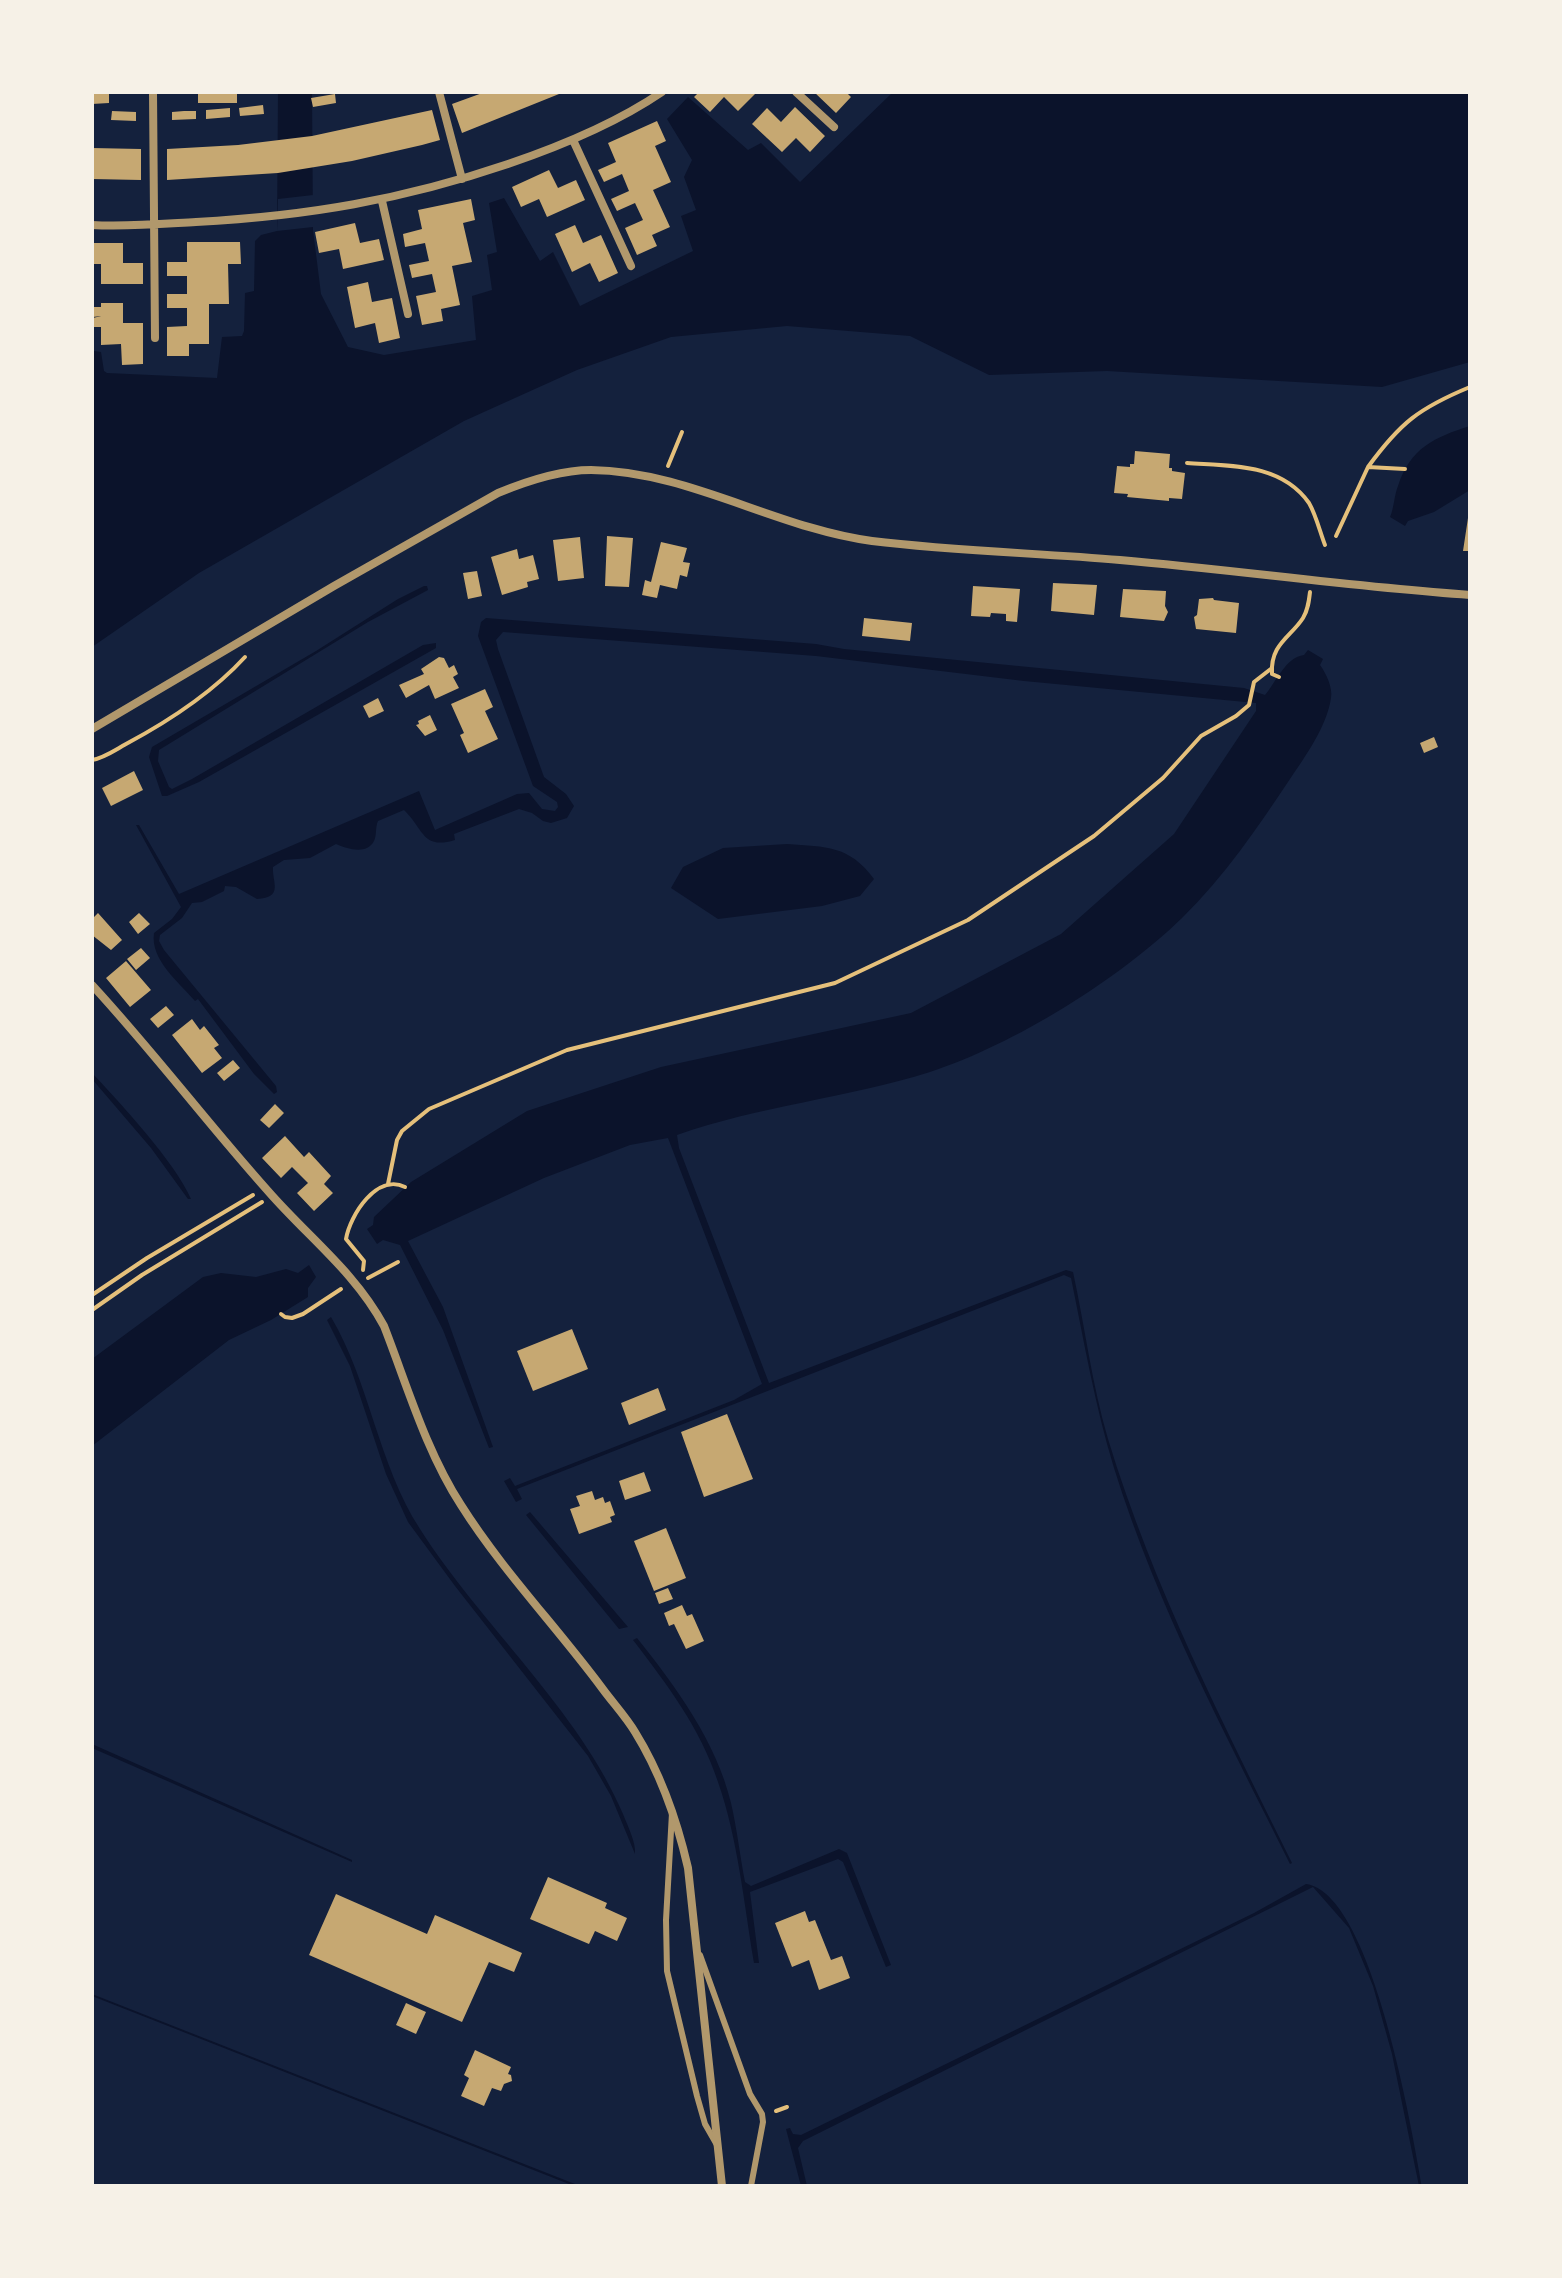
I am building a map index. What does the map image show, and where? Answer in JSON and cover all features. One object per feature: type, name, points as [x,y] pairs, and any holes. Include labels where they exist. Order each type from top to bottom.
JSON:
[{"type":"street","points":[[153,92],[155,338]]},
{"type":"street","points":[[439,92],[462,179]]},
{"type":"street","points":[[92,225],[277,216],[382,201],[462,179],[573,140],[662,92]]},
{"type":"street","points":[[796,92],[834,127]]},
{"type":"street","points":[[573,140],[631,266]]},
{"type":"street","points":[[382,201],[408,314]]},
{"type":"street","points":[[92,729],[448,521],[519,484],[565,472],[590,470],[663,479],[801,526],[861,539],[1470,595]]},
{"type":"street","points":[[92,985],[262,1185],[344,1269],[372,1304],[384,1326],[440,1467],[459,1502],[497,1557],[580,1658],[634,1731],[658,1773],[672,1809],[688,1868],[722,2186]]},
{"type":"lane","points":[[672,1809],[667,1971],[705,2124],[719,2149]]},
{"type":"lane","points":[[699,1953],[750,2094],[762,2114],[762,2133],[751,2186]]},
{"type":"path","points":[[1336,536],[1368,467],[1388,439],[1415,413],[1470,387]]},
{"type":"path","points":[[663,479],[682,432]]},
{"type":"path","points":[[1187,463],[1261,469],[1291,484],[1309,504],[1325,545]]},
{"type":"path","points":[[1368,467],[1405,469]]},
{"type":"path","points":[[1279,677],[1272,674],[1272,668],[1283,638],[1307,611],[1313,579]]},
{"type":"path","points":[[92,760],[138,737],[228,676],[250,651],[254,633]]},
{"type":"path","points":[[388,1184],[397,1140],[402,1131],[429,1109],[567,1050],[835,983],[968,920],[1094,836],[1163,778],[1201,736],[1249,705],[1252,685],[1272,668]]},
{"type":"path","points":[[92,1295],[147,1258],[251,1197],[262,1185]]},
{"type":"path","points":[[92,1310],[142,1275],[271,1195]]},
{"type":"path","points":[[371,1276],[398,1262]]},
{"type":"water","points":[[278,92],[312,92],[313,230],[321,294],[348,347],[384,355],[476,340],[472,296],[492,290],[487,255],[497,252],[489,203],[504,198],[540,261],[553,252],[580,306],[693,251],[681,216],[696,210],[684,177],[692,160],[667,119],[688,97],[748,150],[761,143],[800,182],[891,94],[889,92],[1470,92],[1470,362],[1382,387],[1107,371],[989,375],[910,336],[787,326],[671,337],[577,370],[464,421],[199,573],[92,647],[92,318],[94,351],[101,352],[107,373],[217,378],[222,337],[242,336],[244,331],[245,293],[254,291],[255,241],[261,235],[277,231]]},
{"type":"water","points":[[1470,426],[1470,490],[1434,512],[1408,521],[1405,526],[1390,517],[1409,462],[1435,440]]},
{"type":"water","points":[[424,586],[428,590],[368,622],[159,750],[158,761],[169,787],[172,789],[192,779],[423,645],[436,643],[436,648],[199,782],[162,796],[149,757],[152,747]]},
{"type":"water","points":[[486,618],[816,644],[1244,688],[1265,695],[1287,665],[1308,650],[1323,659],[1320,665],[1331,690],[1329,709],[1302,761],[1253,833],[1212,886],[1182,918],[1097,987],[996,1045],[930,1072],[739,1117],[677,1135],[679,1148],[769,1383],[1066,1270],[1073,1272],[1102,1419],[1146,1548],[1191,1655],[1292,1863],[1194,1669],[1131,1519],[1101,1421],[1071,1278],[1064,1275],[517,1489],[522,1499],[516,1502],[504,1481],[510,1478],[515,1486],[734,1400],[762,1384],[668,1138],[630,1145],[544,1178],[408,1241],[443,1307],[493,1447],[489,1448],[443,1330],[400,1245],[383,1240],[377,1244],[367,1229],[373,1225],[374,1217],[411,1182],[527,1111],[661,1067],[911,1013],[1061,934],[1174,834],[1256,711],[1256,703],[1024,681],[816,656],[503,632],[496,640],[498,649],[544,777],[566,794],[574,806],[567,818],[551,823],[519,809],[454,834],[455,840],[436,842],[425,836],[404,810],[378,821],[374,841],[367,848],[351,849],[336,844],[310,858],[284,860],[273,867],[275,888],[271,895],[257,899],[236,887],[225,886],[224,891],[202,902],[192,903],[182,918],[160,935],[159,941],[164,950],[276,1086],[277,1092],[274,1094],[254,1074],[198,999],[195,1001],[174,978],[156,952],[154,933],[172,919],[181,907],[136,825],[139,825],[179,894],[419,791],[435,830],[517,794],[529,793],[542,809],[555,811],[557,802],[533,786],[478,636],[481,622]]},
{"type":"water","points":[[787,844],[825,847],[846,854],[874,879],[860,896],[822,906],[718,919],[671,888],[683,867],[723,848]]},
{"type":"water","points":[[92,1073],[160,1151],[191,1199],[92,1079]]},
{"type":"water","points":[[309,1265],[316,1277],[308,1288],[308,1297],[271,1320],[229,1340],[92,1446],[92,1359],[203,1277],[221,1273],[256,1277],[286,1269],[298,1273]]},
{"type":"water","points":[[331,1317],[355,1369],[394,1478],[420,1529],[444,1565],[556,1703],[581,1739],[623,1814],[635,1854],[611,1796],[588,1756],[408,1522],[386,1474],[350,1366],[327,1320]]},
{"type":"water","points":[[530,1512],[628,1627],[619,1629],[526,1515]]},
{"type":"water","points":[[637,1638],[680,1695],[715,1758],[731,1803],[745,1882],[751,1886],[839,1849],[847,1853],[891,1965],[886,1967],[843,1862],[838,1859],[750,1892],[759,1963],[754,1963],[736,1849],[711,1762],[670,1690],[633,1640]]},
{"type":"water","points":[[92,1744],[352,1860],[352,1862],[92,1748]]},
{"type":"water","points":[[1306,1884],[1312,1887],[803,2141],[798,2148],[807,2186],[801,2186],[786,2129],[790,2128],[793,2134],[801,2135],[1254,1913]]},
{"type":"water","points":[[1315,1889],[1330,1897],[1351,1927],[1369,1968],[1398,2068],[1422,2186],[1419,2186],[1392,2054],[1373,1986],[1349,1928]]},
{"type":"water","points":[[92,1994],[580,2186],[574,2186]]},
{"type":"pier","points":[[313,195],[313,227],[277,231],[278,199]]},
{"type":"building","points":[[92,92],[109,92],[109,103],[92,104]]},
{"type":"building","points":[[198,92],[237,92],[237,103],[198,103]]},
{"type":"building","points":[[485,92],[564,92],[462,133],[452,104]]},
{"type":"building","points":[[699,92],[757,92],[738,111],[724,97],[710,112],[694,97]]},
{"type":"building","points":[[814,92],[846,92],[851,97],[836,113]]},
{"type":"building","points":[[335,94],[336,103],[313,107],[311,98]]},
{"type":"building","points":[[263,105],[264,114],[240,116],[239,108]]},
{"type":"building","points":[[795,107],[825,136],[810,152],[796,138],[782,152],[752,124],[767,108],[781,122]]},
{"type":"building","points":[[230,108],[230,117],[206,119],[206,110]]},
{"type":"building","points":[[432,110],[440,140],[422,145],[278,173],[167,180],[167,149],[312,136]]},
{"type":"building","points":[[112,111],[136,112],[136,121],[111,120]]},
{"type":"building","points":[[196,111],[196,119],[172,120],[172,112]]},
{"type":"building","points":[[657,121],[666,141],[655,146],[671,182],[653,190],[670,227],[652,235],[657,246],[637,255],[625,228],[643,220],[635,203],[617,211],[611,199],[629,191],[622,174],[604,182],[598,170],[616,162],[608,143]]},
{"type":"building","points":[[92,148],[141,149],[141,180],[92,179]]},
{"type":"building","points":[[549,170],[558,188],[576,180],[585,200],[547,217],[539,199],[521,207],[512,187]]},
{"type":"building","points":[[471,199],[475,220],[463,223],[472,262],[452,266],[460,305],[441,309],[443,321],[422,325],[416,296],[436,292],[432,274],[412,278],[409,265],[429,261],[425,243],[405,247],[403,234],[422,229],[418,210]]},
{"type":"building","points":[[355,223],[360,243],[379,239],[384,260],[343,269],[339,249],[319,253],[315,232]]},
{"type":"building","points":[[575,225],[583,243],[601,235],[618,273],[599,282],[590,263],[572,272],[555,234]]},
{"type":"building","points":[[187,242],[240,242],[241,264],[228,264],[229,304],[209,304],[209,344],[189,344],[189,356],[167,356],[167,327],[187,326],[187,308],[167,308],[167,294],[187,294],[187,276],[167,276],[167,262],[187,262]]},
{"type":"building","points":[[92,243],[123,243],[123,263],[143,263],[143,284],[101,284],[101,264],[92,264]]},
{"type":"building","points":[[368,282],[372,302],[392,298],[400,338],[379,343],[375,323],[355,328],[347,287]]},
{"type":"building","points":[[101,303],[123,303],[123,323],[143,323],[143,364],[122,365],[121,344],[101,345],[101,327],[93,327],[93,318],[101,316],[93,317],[93,307],[101,307]]},
{"type":"building","points":[[1135,451],[1170,454],[1169,468],[1185,473],[1182,499],[1169,498],[1169,501],[1114,493],[1117,466],[1130,467],[1134,464]]},
{"type":"building","points":[[1468,518],[1470,551],[1463,551]]},
{"type":"building","points":[[607,536],[633,538],[629,587],[605,586]]},
{"type":"building","points":[[580,537],[584,578],[558,581],[553,540]]},
{"type":"building","points":[[661,542],[687,548],[683,562],[690,563],[687,577],[680,575],[677,589],[660,585],[657,598],[642,595],[645,580],[651,582]]},
{"type":"building","points":[[517,549],[519,559],[533,555],[539,579],[527,582],[528,587],[502,595],[491,557]]},
{"type":"building","points":[[477,571],[482,596],[468,599],[463,573]]},
{"type":"building","points":[[1053,583],[1097,585],[1094,615],[1051,611]]},
{"type":"building","points":[[973,586],[1020,589],[1017,622],[1006,621],[1006,614],[971,616]]},
{"type":"building","points":[[1123,589],[1166,591],[1165,606],[1168,612],[1164,621],[1120,617]]},
{"type":"building","points":[[1199,599],[1239,603],[1236,633],[1196,629],[1194,617]]},
{"type":"building","points":[[864,618],[912,623],[910,641],[862,636]]},
{"type":"building","points":[[439,657],[444,658],[449,668],[454,665],[458,674],[453,677],[459,688],[435,699],[429,685],[406,698],[399,685],[424,674],[421,669]]},
{"type":"building","points":[[485,689],[493,707],[485,711],[498,739],[468,753],[460,735],[464,733],[451,704]]},
{"type":"building","points":[[378,698],[384,711],[369,718],[363,706]]},
{"type":"building","points":[[430,715],[437,730],[425,736],[416,725]]},
{"type":"building","points":[[1434,737],[1438,747],[1424,753],[1420,743]]},
{"type":"building","points":[[134,771],[143,790],[111,806],[102,788]]},
{"type":"building","points":[[98,913],[122,940],[111,950],[92,935],[92,919]]},
{"type":"building","points":[[139,913],[150,924],[138,934],[129,922]]},
{"type":"building","points":[[141,948],[150,958],[136,970],[127,959]]},
{"type":"building","points":[[126,961],[151,990],[130,1007],[106,978]]},
{"type":"building","points":[[166,1006],[174,1015],[158,1028],[150,1019]]},
{"type":"building","points":[[192,1019],[200,1030],[204,1026],[219,1045],[214,1048],[222,1058],[202,1073],[172,1035]]},
{"type":"building","points":[[233,1060],[240,1068],[224,1081],[217,1073]]},
{"type":"building","points":[[275,1104],[284,1113],[269,1128],[260,1120]]},
{"type":"building","points":[[285,1136],[304,1157],[309,1152],[331,1176],[324,1184],[333,1193],[314,1211],[297,1193],[308,1183],[292,1167],[281,1178],[262,1158]]},
{"type":"building","points":[[572,1329],[588,1369],[533,1391],[517,1351]]},
{"type":"building","points":[[658,1388],[666,1410],[629,1425],[621,1403]]},
{"type":"building","points":[[727,1414],[753,1479],[704,1497],[681,1432]]},
{"type":"building","points":[[644,1472],[651,1491],[625,1500],[619,1481]]},
{"type":"building","points":[[592,1491],[595,1500],[603,1497],[605,1503],[610,1501],[615,1515],[610,1517],[612,1522],[579,1534],[570,1509],[580,1506],[576,1496]]},
{"type":"building","points":[[666,1528],[686,1578],[654,1591],[634,1541]]},
{"type":"building","points":[[668,1588],[673,1599],[659,1604],[655,1593]]},
{"type":"building","points":[[682,1605],[687,1616],[692,1614],[704,1641],[686,1649],[674,1624],[669,1626],[664,1613]]},
{"type":"building","points":[[548,1877],[607,1903],[605,1908],[627,1918],[617,1941],[595,1931],[589,1944],[530,1919]]},
{"type":"building","points":[[336,1894],[427,1934],[435,1915],[522,1953],[514,1972],[489,1962],[462,2022],[309,1955]]},
{"type":"building","points":[[805,1911],[809,1922],[815,1920],[831,1960],[842,1956],[850,1978],[819,1990],[809,1960],[792,1967],[775,1923]]},
{"type":"building","points":[[406,2003],[426,2012],[416,2034],[396,2025]]},
{"type":"building","points":[[475,2050],[511,2067],[508,2074],[512,2081],[504,2084],[501,2091],[492,2088],[484,2106],[461,2096],[469,2078],[464,2075]]}]
